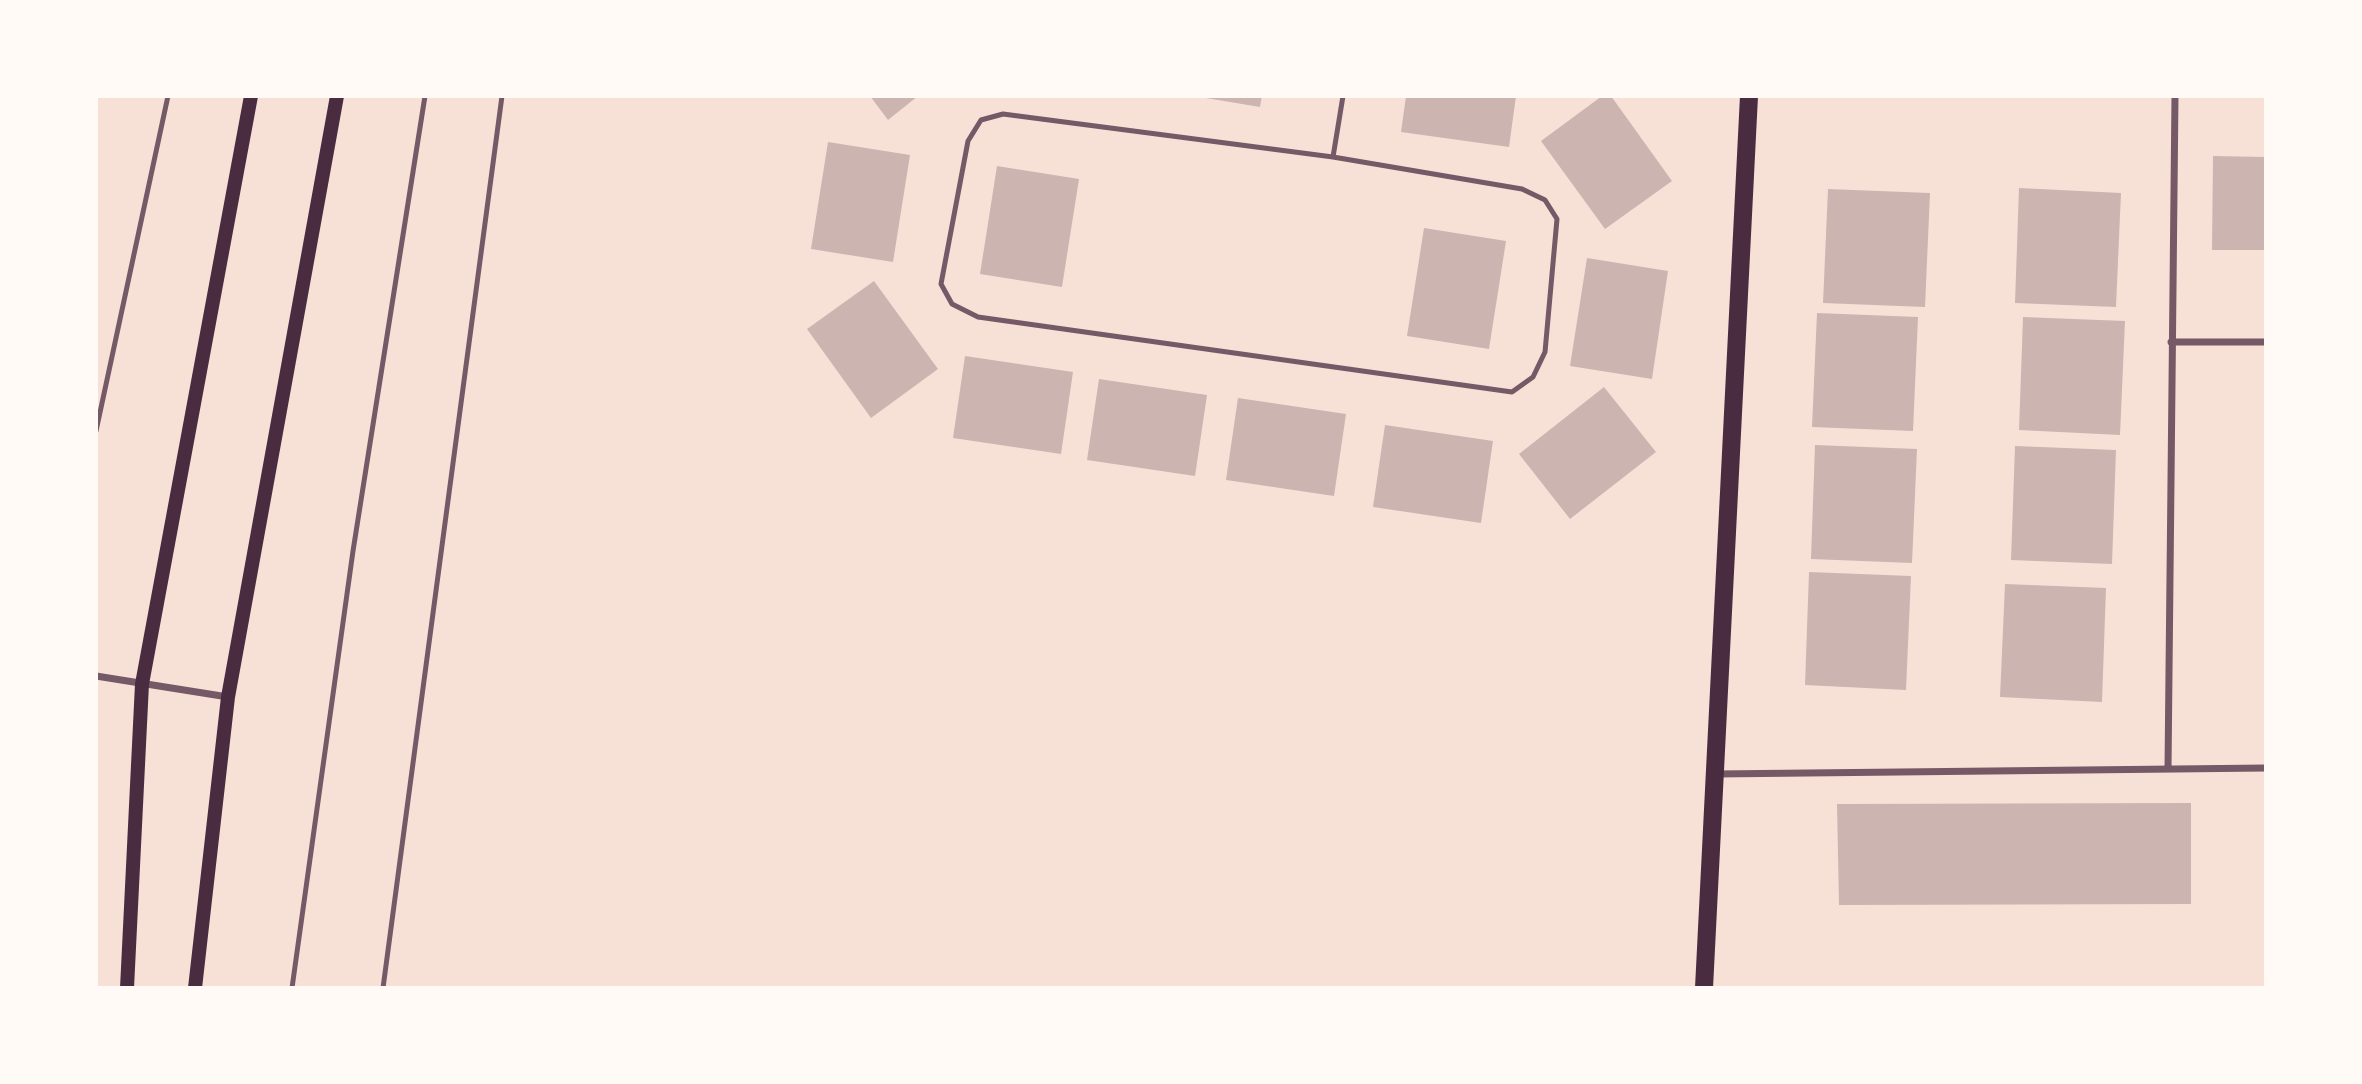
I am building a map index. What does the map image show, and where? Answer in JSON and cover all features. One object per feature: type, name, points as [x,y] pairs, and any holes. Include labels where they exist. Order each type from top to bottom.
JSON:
[{"type":"main road","points":[[127,988],[142,684],[251,96]]},
{"type":"main road","points":[[195,988],[228,697],[337,96]]},
{"type":"main road","points":[[1704,988],[1749,96]]},
{"type":"street","points":[[2168,768],[2175,96]]},
{"type":"street","points":[[2171,342],[2266,342]]},
{"type":"street","points":[[96,676],[228,697]]},
{"type":"street","points":[[1715,774],[2266,768]]},
{"type":"lane","points":[[96,431],[168,96]]},
{"type":"lane","points":[[292,988],[353,551],[425,96]]},
{"type":"lane","points":[[383,988],[502,96]]},
{"type":"lane","points":[[1333,157],[1343,96]]},
{"type":"lane","points":[[1003,114],[1333,157],[1522,189],[1545,200],[1557,219],[1545,352],[1533,377],[1512,392],[1486,390],[978,317],[952,304],[940,285],[968,141],[981,120],[1003,114]]},
{"type":"building","points":[[870,96],[918,96],[888,120]]},
{"type":"building","points":[[1194,96],[1262,96],[1260,107]]},
{"type":"building","points":[[1406,96],[1516,96],[1509,147],[1401,132]]},
{"type":"building","points":[[1602,96],[1611,96],[1672,181],[1605,229],[1541,141]]},
{"type":"building","points":[[828,142],[910,155],[893,262],[811,249]]},
{"type":"building","points":[[2213,156],[2266,157],[2266,250],[2212,250]]},
{"type":"building","points":[[997,166],[1079,179],[1062,287],[980,274]]},
{"type":"building","points":[[2019,188],[2121,193],[2116,307],[2015,303]]},
{"type":"building","points":[[1828,189],[1930,193],[1925,307],[1823,303]]},
{"type":"building","points":[[1424,228],[1506,241],[1489,349],[1407,336]]},
{"type":"building","points":[[1587,258],[1668,271],[1652,379],[1570,366]]},
{"type":"building","points":[[874,281],[938,369],[871,418],[807,329]]},
{"type":"building","points":[[1817,313],[1918,317],[1913,431],[1812,427]]},
{"type":"building","points":[[2023,317],[2125,321],[2120,435],[2019,430]]},
{"type":"building","points":[[965,356],[1073,372],[1061,454],[953,438]]},
{"type":"building","points":[[1099,379],[1207,395],[1195,476],[1087,460]]},
{"type":"building","points":[[1604,387],[1656,452],[1570,519],[1519,454]]},
{"type":"building","points":[[1238,398],[1346,414],[1334,496],[1226,480]]},
{"type":"building","points":[[1385,425],[1493,441],[1481,523],[1373,507]]},
{"type":"building","points":[[1815,445],[1917,449],[1912,563],[1811,559]]},
{"type":"building","points":[[2015,446],[2116,450],[2112,564],[2011,560]]},
{"type":"building","points":[[1809,572],[1911,576],[1906,690],[1805,685]]},
{"type":"building","points":[[2005,584],[2106,588],[2102,702],[2000,697]]},
{"type":"building","points":[[2191,803],[2191,904],[1839,905],[1837,804]]}]
